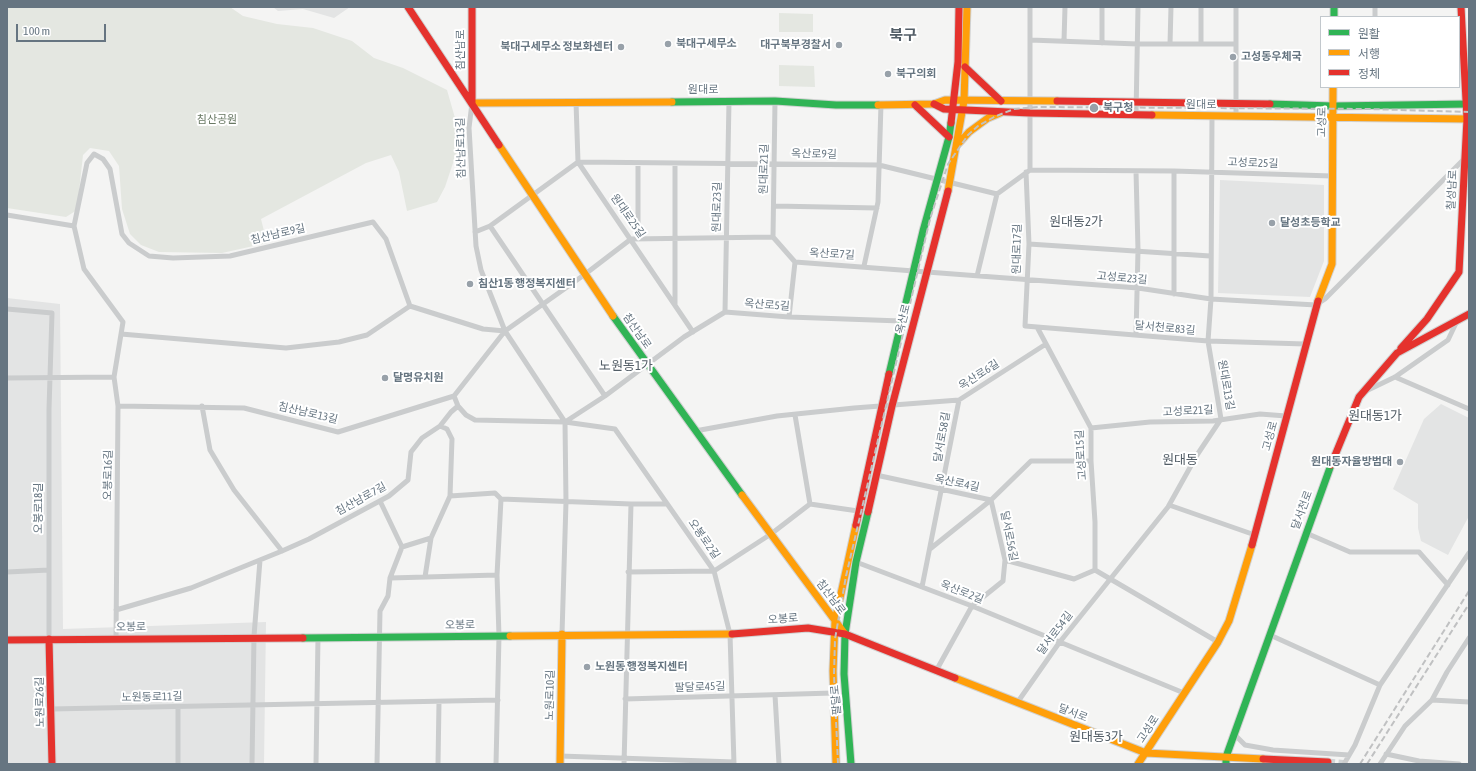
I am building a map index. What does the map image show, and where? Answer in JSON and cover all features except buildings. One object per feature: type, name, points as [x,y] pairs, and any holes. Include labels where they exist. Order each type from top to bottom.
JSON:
[{"type":"main road","points":[[408,7],[472,103]]},
{"type":"main road","name":"침산남로","points":[[472,7],[472,103],[584,275],[694,432],[845,634]]},
{"type":"main road","points":[[836,764],[833,693],[835,621],[901,321],[949,137],[958,62],[959,7]]},
{"type":"main road","name":"옥산로","points":[[845,634],[856,562],[876,475],[926,271],[950,183],[958,144],[964,101],[966,67],[966,7]]},
{"type":"main road","name":"칠성남로","points":[[1397,353],[1427,319],[1459,272],[1468,122],[1468,93],[1461,44],[1461,7]]},
{"type":"main road","points":[[966,67],[1001,101]]},
{"type":"main road","name":"고성로","points":[[1138,764],[1218,642],[1229,621],[1255,535],[1305,344],[1316,306],[1332,264],[1333,88]]},
{"type":"main road","name":"원대로","points":[[472,103],[775,101],[836,105],[915,105],[934,104],[945,100],[954,100],[1030,102],[1136,101],[1333,106],[1468,104]]},
{"type":"main road","name":"원대로","points":[[934,104],[944,109],[953,110],[1030,113],[1333,116],[1468,122]]},
{"type":"main road","points":[[915,105],[949,137]]},
{"type":"main road","points":[[958,144],[962,137],[988,118],[1003,112]]},
{"type":"main road","name":"달서천로","points":[[1226,760],[1328,471],[1359,397],[1397,353],[1469,314]]},
{"type":"main road","name":"오봉로","points":[[7,640],[254,636],[379,637],[562,634],[730,634],[808,628],[845,634]]},
{"type":"main road","name":"노원로10길","points":[[560,760],[562,634]]},
{"type":"main road","name":"달서로","points":[[845,634],[1146,753],[1226,760],[1328,762]]},
{"type":"main road","name":"팔달로","points":[[845,634],[844,674],[851,764]]},
{"type":"main road","name":"노원로26길","points":[[50,639],[52,764]]},
{"type":"street","points":[[977,276],[997,194],[1028,171],[1030,113],[1030,7]]},
{"type":"street","points":[[1064,41],[1065,7]]},
{"type":"street","points":[[1102,7],[1102,42]]},
{"type":"street","points":[[1136,115],[1138,7]]},
{"type":"street","points":[[1170,44],[1171,7]]},
{"type":"street","points":[[1201,7],[1201,44]]},
{"type":"street","points":[[1236,7],[1236,115]]},
{"type":"street","points":[[1030,40],[1138,44],[1236,44]]},
{"type":"street","name":"원대로23길","points":[[725,312],[729,101]]},
{"type":"street","name":"원대로21길","points":[[773,237],[775,101]]},
{"type":"street","points":[[475,232],[490,226],[578,162],[576,102]]},
{"type":"street","name":"침산남로13길","points":[[472,103],[469,128],[476,246],[481,270],[505,331],[565,422]]},
{"type":"street","points":[[864,266],[876,208],[881,104]]},
{"type":"street","name":"원대로13길","points":[[1111,578],[1169,505],[1197,455],[1221,419],[1208,341],[1211,299],[1210,256],[1212,116]]},
{"type":"street","name":"침산남로9길","points":[[74,226],[87,163],[94,154],[103,159],[110,169],[122,234],[129,243],[149,256],[173,258],[230,256],[372,222],[386,239],[410,306]]},
{"type":"street","points":[[1316,306],[1325,299],[1465,158]]},
{"type":"street","name":"옥산로9길","points":[[578,162],[879,165],[950,183]]},
{"type":"street","name":"원대로25길","points":[[578,162],[631,238],[693,332]]},
{"type":"street","points":[[638,163],[638,238]]},
{"type":"street","points":[[675,164],[676,305]]},
{"type":"street","name":"고성로25길","points":[[1028,171],[1174,171],[1332,176]]},
{"type":"street","name":"원대로17길","points":[[1024,326],[1029,244],[1028,171]]},
{"type":"street","points":[[1136,171],[1138,250],[1136,335]]},
{"type":"street","points":[[1174,171],[1174,294]]},
{"type":"street","points":[[950,183],[997,194]]},
{"type":"street","points":[[774,206],[876,208]]},
{"type":"street","points":[[7,214],[74,226]]},
{"type":"street","name":"오봉로16길","points":[[74,226],[84,269],[123,322],[114,377],[118,406],[116,638]]},
{"type":"street","points":[[490,226],[606,396]]},
{"type":"street","points":[[725,312],[647,364],[606,396],[565,422],[475,420],[466,415],[458,406],[454,396],[505,331],[584,275],[631,238],[773,237]]},
{"type":"street","name":"옥산로7길","points":[[773,237],[795,262],[926,271]]},
{"type":"street","points":[[1029,244],[1138,250],[1210,256]]},
{"type":"street","points":[[789,317],[795,262]]},
{"type":"street","name":"고성로23길","points":[[926,271],[1138,288],[1211,299],[1316,306]]},
{"type":"street","points":[[121,334],[286,348],[339,342],[367,335],[410,306],[483,329],[505,331]]},
{"type":"street","name":"오봉로18길","points":[[7,309],[52,313],[50,378],[50,639]]},
{"type":"street","name":"옥산로5길","points":[[725,312],[789,317],[901,321]]},
{"type":"street","points":[[1363,393],[1395,377],[1448,340],[1457,320]]},
{"type":"street","name":"달서천로83길","points":[[1024,326],[1208,341],[1305,344]]},
{"type":"street","name":"고성로15길","points":[[1037,327],[1091,428],[1091,461],[1095,522],[1095,570]]},
{"type":"street","name":"옥산로6길","points":[[694,432],[795,414],[959,400],[1046,344]]},
{"type":"street","points":[[7,378],[114,377]]},
{"type":"street","points":[[1395,377],[1469,409]]},
{"type":"street","name":"침산남로13길","points":[[118,406],[202,406],[244,408],[338,432],[454,396]]},
{"type":"street","name":"달서로58길","points":[[922,587],[943,490],[959,400]]},
{"type":"street","points":[[202,406],[210,450],[234,490],[282,551]]},
{"type":"street","name":"침산남로7길","points":[[116,610],[191,588],[282,551],[309,539],[389,496],[408,480],[411,452],[422,438],[440,426],[450,412],[458,406]]},
{"type":"street","points":[[795,414],[810,504]]},
{"type":"street","name":"고성로21길","points":[[1091,428],[1150,422],[1213,421],[1260,414],[1286,416]]},
{"type":"street","points":[[562,634],[566,502],[565,422]]},
{"type":"street","name":"오봉로2길","points":[[565,422],[615,429],[714,571],[730,634],[734,763]]},
{"type":"street","points":[[425,577],[431,538],[450,496],[452,439],[447,430],[440,426]]},
{"type":"street","name":"옥산로4길","points":[[876,475],[991,500],[1031,461],[1091,461]]},
{"type":"street","points":[[450,496],[495,493],[501,499],[667,504]]},
{"type":"street","points":[[496,764],[498,700],[498,576],[501,499]]},
{"type":"street","points":[[930,549],[991,500]]},
{"type":"street","name":"달서로56길","points":[[936,671],[972,606],[1003,581],[1005,560],[991,500]]},
{"type":"street","points":[[377,764],[380,610],[388,596],[390,578],[402,548],[380,501]]},
{"type":"street","points":[[624,761],[630,504]]},
{"type":"street","points":[[628,572],[714,571],[771,534],[810,504],[858,511]]},
{"type":"street","points":[[1169,505],[1255,535]]},
{"type":"street","points":[[1306,533],[1350,552],[1419,552],[1448,585]]},
{"type":"street","points":[[402,548],[431,538]]},
{"type":"street","points":[[1344,764],[1380,685],[1469,553]]},
{"type":"street","points":[[252,764],[254,636],[260,560]]},
{"type":"street","points":[[1005,560],[1074,579],[1095,570],[1218,642]]},
{"type":"street","name":"옥산로2길","points":[[856,562],[972,606],[1184,693]]},
{"type":"street","points":[[7,572],[49,570]]},
{"type":"street","points":[[390,578],[498,576]]},
{"type":"street","name":"달서로54길","points":[[1017,703],[1059,642],[1111,578]]},
{"type":"street","points":[[1270,635],[1380,685]]},
{"type":"street","points":[[316,764],[318,636]]},
{"type":"street","points":[[1380,764],[1405,726],[1432,700],[1447,672],[1469,638]]},
{"type":"street","name":"팔달로45길","points":[[625,699],[833,693]]},
{"type":"street","points":[[775,695],[779,764]]},
{"type":"street","name":"노원동로11길","points":[[51,709],[498,700]]},
{"type":"street","points":[[1432,700],[1469,702]]},
{"type":"street","points":[[438,764],[439,702]]},
{"type":"street","points":[[178,707],[178,764]]},
{"type":"street","points":[[1234,734],[1245,745],[1273,750],[1349,755]]},
{"type":"street","points":[[1386,754],[1419,761],[1459,764]]},
{"type":"street","name":"노원로10길","points":[[560,760],[624,761],[662,759],[734,763]]},
{"type":"shaded area","points":[[273,7],[350,7],[334,18],[303,9],[278,11]]},
{"type":"shaded area","name":"달성초등학교","points":[[1220,180],[1324,185],[1324,261],[1310,297],[1218,293]]},
{"type":"shaded area","points":[[7,298],[60,304],[63,629],[266,622],[264,764],[7,764]]},
{"type":"shaded area","points":[[1441,404],[1469,418],[1469,516],[1448,555],[1421,541],[1418,528],[1418,504],[1393,489],[1424,419]]},
{"type":"green space","name":"침산공원","points":[[7,7],[230,7],[243,16],[277,24],[313,28],[352,41],[374,58],[403,68],[447,90],[461,139],[445,187],[437,202],[407,211],[399,172],[391,155],[366,163],[261,219],[267,243],[222,253],[159,252],[141,245],[130,234],[122,209],[119,166],[109,151],[90,148],[83,155],[77,210],[66,217],[7,208]]},
{"type":"green space","points":[[779,13],[813,14],[813,32],[779,32]]},
{"type":"green space","points":[[779,65],[814,66],[815,87],[779,86]]},
{"type":"tunnel","points":[[1328,762],[1349,764]]},
{"type":"railway","points":[[838,764],[834,675],[835,639],[846,576],[930,219],[948,164],[968,135],[978,126],[994,117],[1014,109],[1038,107],[1369,109],[1469,112]]},
{"type":"railway","points":[[1360,764],[1469,591]]},
{"type":"railway","points":[[1367,764],[1469,604]]},
{"type":"traffic: fast","points":[[1334,7],[1334,16]]},
{"type":"traffic: fast","points":[[672,102],[775,101],[836,105],[878,105]]},
{"type":"traffic: fast","points":[[1270,104],[1333,106],[1469,104]]},
{"type":"traffic: fast","points":[[889,374],[923,231],[949,137],[951,123]]},
{"type":"traffic: fast","points":[[613,316],[742,495]]},
{"type":"traffic: fast","points":[[1226,764],[1226,757],[1331,465]]},
{"type":"traffic: fast","points":[[851,764],[844,674],[845,634],[856,562],[868,512]]},
{"type":"traffic: fast","points":[[303,638],[510,636]]},
{"type":"traffic: slow","points":[[948,191],[964,101],[967,7]]},
{"type":"traffic: slow","points":[[1318,301],[1332,264],[1333,88]]},
{"type":"traffic: slow","points":[[878,105],[934,104],[945,100],[1057,101]]},
{"type":"traffic: slow","points":[[472,103],[672,102]]},
{"type":"traffic: slow","points":[[959,143],[969,132],[988,118],[1000,113]]},
{"type":"traffic: slow","points":[[1152,115],[1469,119]]},
{"type":"traffic: slow","points":[[499,145],[613,316]]},
{"type":"traffic: slow","points":[[742,495],[845,634]]},
{"type":"traffic: slow","points":[[836,764],[833,671],[835,621],[856,525]]},
{"type":"traffic: slow","points":[[1138,764],[1218,642],[1229,621],[1252,545]]},
{"type":"traffic: slow","points":[[560,764],[562,634]]},
{"type":"traffic: slow","points":[[510,636],[732,634]]},
{"type":"traffic: slow","points":[[955,678],[1146,753],[1263,759]]},
{"type":"traffic: jam","points":[[408,7],[499,145]]},
{"type":"traffic: jam","points":[[472,7],[472,103]]},
{"type":"traffic: jam","points":[[951,123],[958,62],[959,7]]},
{"type":"traffic: jam","points":[[1401,348],[1427,319],[1459,272],[1467,119],[1461,7]]},
{"type":"traffic: jam","points":[[965,67],[1001,101]]},
{"type":"traffic: jam","points":[[1057,101],[1270,104]]},
{"type":"traffic: jam","points":[[934,104],[944,109],[1030,113],[1152,115]]},
{"type":"traffic: jam","points":[[915,105],[949,137]]},
{"type":"traffic: jam","points":[[868,512],[892,406],[948,191]]},
{"type":"traffic: jam","points":[[1252,545],[1318,301]]},
{"type":"traffic: jam","points":[[1331,465],[1359,397],[1397,353],[1469,314]]},
{"type":"traffic: jam","points":[[856,525],[889,374]]},
{"type":"traffic: jam","points":[[732,634],[808,628],[845,634],[955,678]]},
{"type":"traffic: jam","points":[[7,640],[303,638]]},
{"type":"traffic: jam","points":[[49,639],[52,764]]},
{"type":"traffic: jam","points":[[1263,759],[1328,762]]},
{"type":"place","name":"북대구세무소","points":[[668,44]]},
{"type":"place","name":"대구북부경찰서","points":[[839,45]]},
{"type":"place","name":"북대구세무소 정보화센터","points":[[621,47]]},
{"type":"place","name":"고성동우체국","points":[[1233,57]]},
{"type":"place","name":"북구의회","points":[[888,74]]},
{"type":"place","name":"북구청","points":[[1094,108]]},
{"type":"place","name":"달성초등학교","points":[[1272,223]]},
{"type":"place","name":"침산1동 행정복지센터","points":[[470,284]]},
{"type":"place","name":"달명유치원","points":[[385,378]]},
{"type":"place","name":"원대동자율방범대","points":[[1400,462]]},
{"type":"place","name":"노원동 행정복지센터","points":[[587,667]]},
{"type":"district","name":"북구","points":[[903,35]]},
{"type":"district","name":"원대동2가","points":[[1076,222]]},
{"type":"district","name":"노원동1가","points":[[626,366]]},
{"type":"district","name":"원대동1가","points":[[1375,416]]},
{"type":"district","name":"원대동","points":[[1180,460]]},
{"type":"district","name":"원대동3가","points":[[1096,737]]}]
